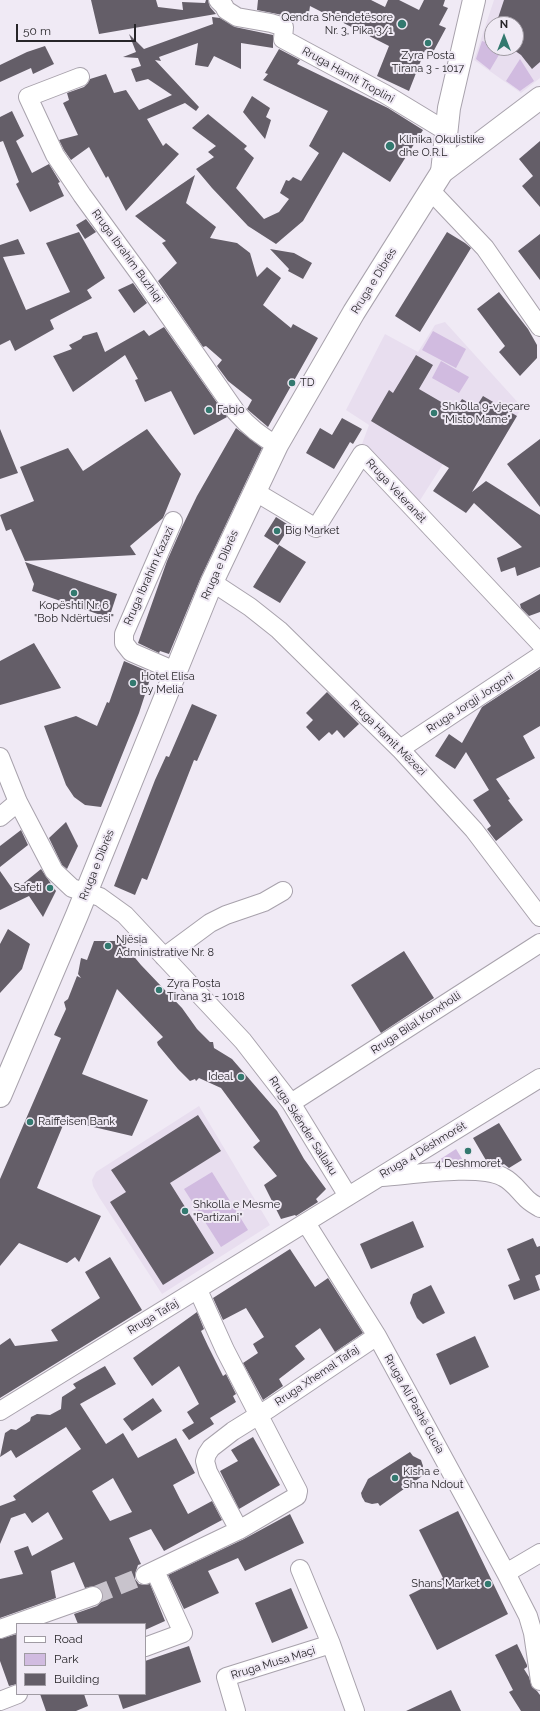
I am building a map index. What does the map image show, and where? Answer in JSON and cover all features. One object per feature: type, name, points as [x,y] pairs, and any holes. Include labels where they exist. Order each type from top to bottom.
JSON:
[{"type":"main road","points":[[442,172],[449,108],[474,0]]},
{"type":"main road","name":"Rruga e Dibrës","points":[[0,1096],[86,893],[212,582],[277,445],[354,312],[442,172],[540,98]]},
{"type":"street","name":"Rruga Hamit Troplini","points":[[218,0],[226,10],[237,17],[271,23],[284,27],[283,39],[385,94],[446,131]]},
{"type":"street","name":"Rruga Ibrahim Buzhiqi","points":[[80,77],[28,97],[55,155],[236,412],[262,438],[277,445]]},
{"type":"street","points":[[430,190],[485,248],[540,327]]},
{"type":"street","name":"Rruga Veteranët","points":[[254,491],[316,528],[362,454],[540,643]]},
{"type":"street","name":"Rruga Ibrahim Kazazi","points":[[173,521],[124,634],[124,643],[131,652],[175,671]]},
{"type":"street","name":"Rruga Hamit Mëzezi","points":[[212,582],[250,607],[279,630],[400,749],[474,830],[540,917]]},
{"type":"street","name":"Rruga Jorgji Jorgoni","points":[[400,749],[540,656]]},
{"type":"street","name":"Rruga Skënder Sallaku","points":[[0,757],[18,802],[54,871],[72,888],[100,897],[125,915],[243,1041],[291,1103],[348,1196]]},
{"type":"street","points":[[0,817],[18,802]]},
{"type":"street","points":[[164,957],[210,923],[226,915],[264,902],[283,891]]},
{"type":"street","name":"Rruga Bilal Konxholli","points":[[291,1103],[540,943]]},
{"type":"street","name":"Rruga 4 Dëshmorët","points":[[306,1223],[540,1078]]},
{"type":"street","points":[[378,1177],[460,1171],[492,1172],[513,1183],[527,1199],[540,1208]]},
{"type":"street","name":"Rruga Tafaj","points":[[0,1411],[306,1223]]},
{"type":"street","name":"Rruga Ali Pashë Gucia","points":[[306,1223],[377,1336],[528,1616],[534,1633],[540,1681]]},
{"type":"street","points":[[146,1647],[183,1633],[150,1573],[239,1530],[298,1494],[225,1350],[198,1290]]},
{"type":"street","name":"Rruga Xhemal Tafaj","points":[[239,1530],[208,1472],[205,1461],[211,1448],[233,1431],[258,1416],[377,1336]]},
{"type":"street","points":[[506,1573],[540,1553]]},
{"type":"street","name":"Rruga Musa Maçi","points":[[300,1569],[331,1644],[355,1711]]},
{"type":"street","points":[[0,1628],[93,1596]]},
{"type":"street","name":"Rruga Musa Maçi","points":[[236,1711],[226,1677],[331,1644]]},
{"type":"street","points":[[0,1701],[16,1695]]},
{"type":"shaded area","points":[[494,0],[540,0],[540,78],[521,93],[474,60],[484,30],[484,56],[524,56],[524,16],[489,16]]},
{"type":"shaded area","name":"Shkolla 9-vjeçare \"Misto Mame\"","points":[[445,322],[522,407],[483,473],[443,464],[417,505],[362,444],[369,425],[346,410],[385,334],[418,352],[435,325]]},
{"type":"shaded area","name":"Shkolla e Mesme \"Partizani\"","points":[[199,1106],[270,1225],[162,1294],[99,1197],[93,1186],[92,1180],[96,1172]]},
{"type":"green space","points":[[482,41],[484,42],[484,56],[498,56],[490,70],[476,59]]},
{"type":"green space","points":[[520,59],[534,81],[520,91],[506,81]]},
{"type":"green space","points":[[433,331],[466,349],[456,368],[422,350]]},
{"type":"green space","points":[[441,361],[469,377],[459,393],[432,378]]},
{"type":"green space","points":[[456,1149],[464,1162],[428,1167]]},
{"type":"green space","points":[[212,1172],[248,1230],[221,1247],[184,1189]]},
{"type":"building","points":[[91,0],[156,0],[158,7],[183,10],[182,2],[205,3],[206,0],[208,0],[210,7],[216,14],[99,34]]},
{"type":"building","points":[[258,0],[371,0],[385,7],[388,0],[399,0],[419,10],[424,0],[445,0],[443,6],[448,8],[439,25],[446,28],[432,54],[425,50],[409,91],[377,76],[389,46],[310,6],[308,20],[257,10]]},
{"type":"building","points":[[504,0],[540,0],[540,62],[532,69],[522,56],[524,56],[524,16],[499,16]]},
{"type":"building","points":[[212,17],[220,18],[235,27],[273,35],[273,48],[241,43],[241,69],[214,56],[208,67],[195,65],[198,43],[159,57],[161,61],[155,60],[199,107],[196,111],[185,103],[147,119],[163,146],[166,143],[179,154],[126,211],[108,176],[106,178],[89,147],[71,160],[59,140],[78,135],[63,103],[69,100],[67,93],[84,87],[90,79],[106,74],[114,93],[126,90],[139,110],[172,95],[148,79],[136,82],[131,69],[141,66],[138,58],[123,57],[136,52],[129,34],[144,49],[213,24]]},
{"type":"building","points":[[45,46],[54,64],[33,74],[31,68],[0,82],[0,65],[27,52]]},
{"type":"building","points":[[279,49],[300,60],[297,64],[388,108],[423,130],[390,182],[343,152],[303,221],[276,244],[248,226],[196,169],[214,157],[208,152],[216,146],[192,128],[208,114],[247,146],[244,149],[254,158],[236,188],[264,219],[279,212],[289,199],[280,193],[286,180],[289,181],[293,177],[301,181],[319,153],[309,146],[328,111],[263,80],[268,74],[265,73]]},
{"type":"building","points":[[252,96],[270,108],[266,117],[271,120],[265,139],[243,112]]},
{"type":"building","points":[[12,111],[24,136],[16,141],[32,173],[49,164],[60,182],[58,183],[64,196],[30,212],[16,184],[19,182],[3,141],[0,142],[0,117]]},
{"type":"building","points":[[540,141],[540,207],[522,186],[533,176],[519,159]]},
{"type":"building","points":[[195,175],[186,203],[216,227],[210,238],[237,243],[250,253],[257,277],[267,267],[281,278],[263,305],[291,328],[293,324],[318,338],[268,427],[247,409],[252,400],[228,381],[217,366],[222,360],[206,346],[203,347],[158,281],[177,263],[162,243],[166,241],[135,216]]},
{"type":"building","points":[[86,219],[96,232],[85,239],[76,225]]},
{"type":"building","points":[[79,232],[105,278],[87,290],[92,298],[50,320],[54,329],[15,351],[10,340],[0,345],[0,245],[18,239],[25,254],[3,257],[26,310],[70,292],[46,243]]},
{"type":"building","points":[[447,232],[471,248],[420,332],[395,316]]},
{"type":"building","points":[[540,234],[540,280],[518,251]]},
{"type":"building","points":[[270,249],[294,253],[312,263],[303,279],[288,271],[289,269]]},
{"type":"building","points":[[133,283],[147,303],[134,313],[118,290]]},
{"type":"building","points":[[499,292],[528,329],[537,345],[537,358],[520,376],[499,352],[505,346],[477,309]]},
{"type":"building","points":[[164,327],[227,417],[194,435],[171,391],[145,402],[135,380],[138,379],[125,355],[73,392],[53,356],[72,349],[69,345],[81,339],[83,336],[97,332],[105,352],[144,330],[149,336]]},
{"type":"building","points":[[416,355],[433,365],[419,389],[455,410],[462,399],[476,407],[483,396],[517,416],[472,492],[486,481],[540,515],[540,567],[517,576],[515,567],[501,572],[497,558],[522,547],[474,503],[466,513],[433,491],[449,468],[371,421],[389,390],[393,393]]},
{"type":"building","points":[[342,418],[362,429],[353,444],[350,442],[334,469],[306,453],[320,428],[332,435]]},
{"type":"building","points":[[236,428],[262,448],[201,577],[169,654],[160,651],[159,653],[138,643],[167,561],[182,527],[197,496]]},
{"type":"building","points":[[0,429],[18,473],[0,479]]},
{"type":"building","points":[[147,429],[181,474],[163,518],[130,546],[136,555],[25,561],[11,529],[6,531],[0,515],[34,501],[20,467],[68,448],[83,471]]},
{"type":"building","points":[[540,439],[540,507],[507,464]]},
{"type":"building","name":"Big Market","points":[[276,517],[290,526],[278,545],[264,536]]},
{"type":"building","points":[[279,545],[306,562],[280,603],[253,587]]},
{"type":"building","name":"Kopështi Nr. 6 \"Bob Ndërtuesi\"","points":[[25,562],[117,594],[109,618],[32,591],[34,584]]},
{"type":"building","points":[[540,594],[540,612],[529,616],[521,608],[520,604]]},
{"type":"building","points":[[34,643],[61,688],[0,705],[0,661]]},
{"type":"building","points":[[124,661],[152,673],[139,713],[101,807],[85,805],[74,797],[66,785],[44,726],[76,716],[97,726],[107,702],[109,703]]},
{"type":"building","points":[[540,669],[540,726],[523,736],[535,758],[496,779],[510,799],[508,800],[523,820],[496,841],[487,829],[491,826],[473,800],[489,790],[466,752],[455,769],[435,756],[449,734],[462,743],[482,707]]},
{"type":"building","points":[[327,692],[359,724],[344,738],[337,730],[332,735],[329,732],[319,741],[306,727],[313,720],[306,713]]},
{"type":"building","points":[[192,704],[217,715],[197,761],[194,760],[147,880],[142,878],[135,895],[114,886],[155,780],[166,756],[169,757]]},
{"type":"building","points":[[66,822],[78,846],[67,869],[62,865],[49,838]]},
{"type":"building","points":[[21,830],[28,845],[0,867],[0,846]]},
{"type":"building","points":[[41,869],[56,891],[43,917],[29,896],[0,910],[0,871],[14,891]]},
{"type":"building","points":[[8,929],[30,944],[22,969],[0,993],[0,944]]},
{"type":"building","points":[[94,941],[121,941],[141,965],[182,1008],[197,1029],[210,1042],[213,1042],[214,1048],[232,1059],[277,1111],[304,1159],[326,1189],[316,1199],[318,1202],[296,1216],[281,1219],[264,1185],[277,1176],[253,1147],[260,1141],[221,1088],[199,1078],[196,1081],[195,1079],[190,1081],[178,1069],[158,1045],[157,1042],[163,1037],[117,989],[82,1074],[148,1100],[132,1136],[85,1125],[66,1118],[37,1188],[101,1216],[79,1262],[75,1257],[67,1263],[19,1243],[0,1266],[0,1179],[61,1038],[54,1035],[66,1009],[64,1002],[68,999],[77,976],[81,978],[78,974],[81,958],[87,960]]},
{"type":"building","points":[[404,951],[434,998],[381,1033],[351,985]]},
{"type":"building","points":[[198,1115],[221,1151],[170,1183],[214,1253],[163,1285],[110,1202],[126,1192],[111,1170]]},
{"type":"building","points":[[499,1123],[522,1160],[509,1168],[504,1164],[502,1165],[494,1162],[487,1162],[473,1138]]},
{"type":"building","points":[[413,1221],[424,1247],[371,1269],[360,1244]]},
{"type":"building","points":[[533,1238],[537,1247],[540,1246],[540,1274],[535,1276],[540,1290],[514,1300],[508,1285],[520,1280],[507,1249]]},
{"type":"building","points":[[290,1249],[315,1287],[328,1278],[363,1333],[335,1352],[320,1328],[295,1346],[305,1359],[279,1379],[283,1386],[263,1400],[243,1363],[258,1353],[253,1344],[264,1337],[246,1308],[223,1320],[213,1298]]},
{"type":"building","points":[[110,1257],[142,1310],[0,1398],[0,1345],[10,1338],[15,1346],[58,1341],[51,1330],[100,1298],[85,1272]]},
{"type":"building","points":[[431,1285],[445,1313],[423,1324],[417,1318],[410,1303],[413,1294]]},
{"type":"building","points":[[197,1312],[204,1329],[201,1331],[223,1376],[226,1374],[236,1394],[233,1396],[236,1402],[210,1418],[214,1424],[189,1440],[182,1430],[194,1423],[187,1412],[199,1404],[179,1366],[152,1386],[133,1358]]},
{"type":"building","points":[[475,1336],[489,1367],[450,1385],[436,1354]]},
{"type":"building","points":[[105,1366],[116,1384],[80,1404],[106,1444],[123,1433],[138,1458],[176,1438],[195,1473],[173,1485],[188,1514],[212,1501],[222,1520],[164,1551],[151,1529],[129,1538],[141,1564],[138,1565],[135,1579],[139,1584],[150,1584],[165,1621],[146,1630],[146,1623],[78,1623],[74,1614],[97,1606],[103,1598],[103,1592],[95,1586],[85,1588],[74,1562],[51,1571],[56,1598],[0,1618],[0,1579],[23,1574],[14,1551],[28,1546],[32,1556],[63,1539],[48,1512],[32,1523],[25,1513],[11,1518],[0,1544],[0,1506],[16,1500],[13,1496],[81,1449],[66,1427],[16,1458],[11,1450],[0,1457],[5,1433],[11,1429],[16,1430],[30,1421],[31,1417],[37,1414],[50,1415],[61,1409],[62,1397],[76,1388],[73,1384]],"holes":[[[113,1478],[132,1512],[110,1521],[92,1491]]]},
{"type":"building","points":[[153,1398],[162,1411],[132,1431],[123,1419]]},
{"type":"building","points":[[253,1437],[280,1485],[239,1509],[220,1471],[238,1461],[231,1450]]},
{"type":"building","name":"Kisha e Shna Ndout","points":[[410,1452],[413,1456],[421,1460],[423,1466],[422,1470],[425,1474],[380,1506],[378,1503],[372,1504],[365,1502],[361,1493],[368,1479]]},
{"type":"building","points":[[458,1511],[508,1614],[437,1650],[409,1595],[443,1578],[419,1530]]},
{"type":"building","points":[[290,1514],[304,1543],[245,1571],[238,1558],[208,1571],[219,1593],[184,1609],[168,1575],[244,1539]]},
{"type":"building","points":[[291,1588],[308,1628],[272,1643],[255,1603]]},
{"type":"building","points":[[16,1634],[16,1684],[9,1686],[0,1661],[0,1639]]},
{"type":"building","points":[[517,1644],[527,1665],[524,1669],[529,1677],[532,1687],[540,1695],[540,1711],[521,1711],[509,1692],[513,1690],[495,1655]]},
{"type":"building","points":[[189,1646],[201,1682],[123,1709],[118,1695],[146,1695],[146,1661]]},
{"type":"building","points":[[451,1690],[461,1711],[406,1711]]},
{"type":"building","points":[[40,1695],[84,1695],[88,1706],[76,1711],[46,1711]]},
{"type":"tunnel","points":[[93,1596],[145,1575]]},
{"type":"place","name":"Qendra Shëndetësore Nr. 3, Pika 3/1","points":[[402,24]]},
{"type":"place","name":"Zyra Posta Tirana 3 - 1017","points":[[428,43]]},
{"type":"place","name":"Klinika Okulistike dhe O.R.L","points":[[390,146]]},
{"type":"place","name":"TD","points":[[292,383]]},
{"type":"place","name":"Fabjo","points":[[209,410]]},
{"type":"place","name":"Shkolla 9-vjeçare \"Misto Mame\"","points":[[434,413]]},
{"type":"place","name":"Big Market","points":[[277,531]]},
{"type":"place","name":"Kopështi Nr. 6 \"Bob Ndërtuesi\"","points":[[74,593]]},
{"type":"place","name":"Hotel Elisa by Melia","points":[[133,683]]},
{"type":"place","name":"Safeti","points":[[50,888]]},
{"type":"place","name":"Njësia Administrative Nr. 8","points":[[108,946]]},
{"type":"place","name":"Zyra Posta Tirana 31 - 1018","points":[[159,990]]},
{"type":"place","name":"Ideal","points":[[241,1077]]},
{"type":"place","name":"Raiffeisen Bank","points":[[30,1122]]},
{"type":"place","name":"4 Deshmoret","points":[[468,1151]]},
{"type":"place","name":"Shkolla e Mesme \"Partizani\"","points":[[185,1211]]},
{"type":"place","name":"Kisha e Shna Ndout","points":[[395,1478]]},
{"type":"place","name":"Shans Market","points":[[488,1584]]}]
